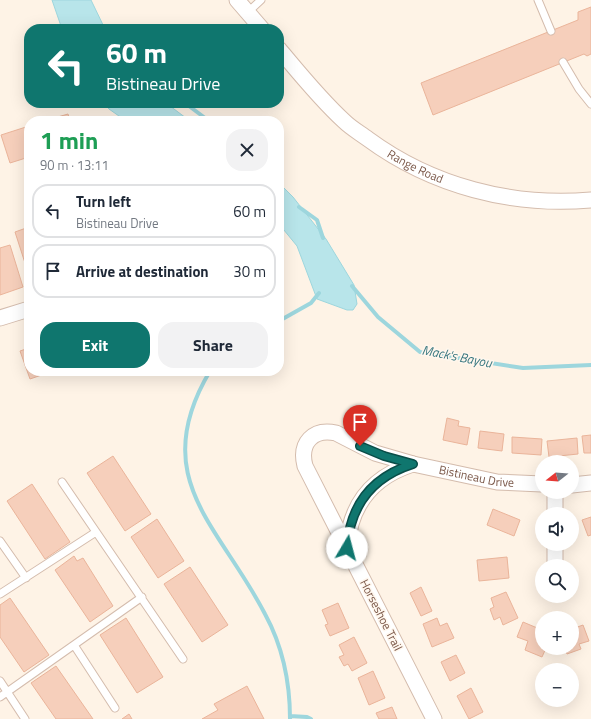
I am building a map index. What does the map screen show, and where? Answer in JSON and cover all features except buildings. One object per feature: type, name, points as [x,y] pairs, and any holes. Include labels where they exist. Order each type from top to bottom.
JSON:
[{"type":"street","points":[[237,0],[258,24]]},
{"type":"street","name":"Range Road","points":[[284,55],[345,122],[386,152],[435,177],[484,193],[526,201],[569,202],[591,200]]},
{"type":"street","points":[[0,318],[24,311]]},
{"type":"street","name":"Bistineau Drive","points":[[305,446],[309,439],[316,435],[323,432],[330,432],[336,433],[375,453],[413,464],[497,482],[535,484]]},
{"type":"street","name":"Horseshoe Trail","points":[[305,446],[303,458],[304,466],[434,719]]},
{"type":"street","points":[[347,548],[350,524],[365,496],[388,474],[413,464]]},
{"type":"street","points":[[579,484],[591,483]]},
{"type":"lane","points":[[248,12],[261,0]]},
{"type":"lane","points":[[538,0],[551,31]]},
{"type":"lane","points":[[563,62],[579,89],[591,104]]},
{"type":"lane","points":[[62,482],[183,659]]},
{"type":"lane","points":[[0,594],[96,532]]},
{"type":"lane","points":[[0,542],[26,578]]},
{"type":"lane","points":[[0,697],[142,597]]},
{"type":"lane","points":[[74,644],[115,708]]},
{"type":"lane","points":[[0,682],[25,719]]},
{"type":"water","points":[[52,0],[91,0],[103,24],[60,24]]},
{"type":"water","points":[[108,108],[173,108],[183,116],[119,116]]},
{"type":"water","points":[[284,188],[293,197],[326,239],[354,285],[357,304],[353,310],[347,310],[317,299],[297,246],[284,230]]},
{"type":"waterway","name":"Mack's Bayou","points":[[192,108],[202,116]]},
{"type":"waterway","name":"Mack's Bayou","points":[[299,207],[317,220],[323,238]]},
{"type":"waterway","name":"Mack's Bayou","points":[[352,286],[378,317],[420,352],[523,368],[591,365]]},
{"type":"waterway","points":[[284,318],[311,303],[319,293]]},
{"type":"waterway","points":[[208,376],[192,409],[185,442],[187,472],[197,500],[211,527],[247,583],[271,626],[281,652],[287,678],[290,719]]},
{"type":"waterway","points":[[290,716],[307,717],[311,719]]},
{"type":"route","points":[[347,548],[350,524],[360,503],[372,487],[388,474],[413,464],[384,456],[360,446]]}]
